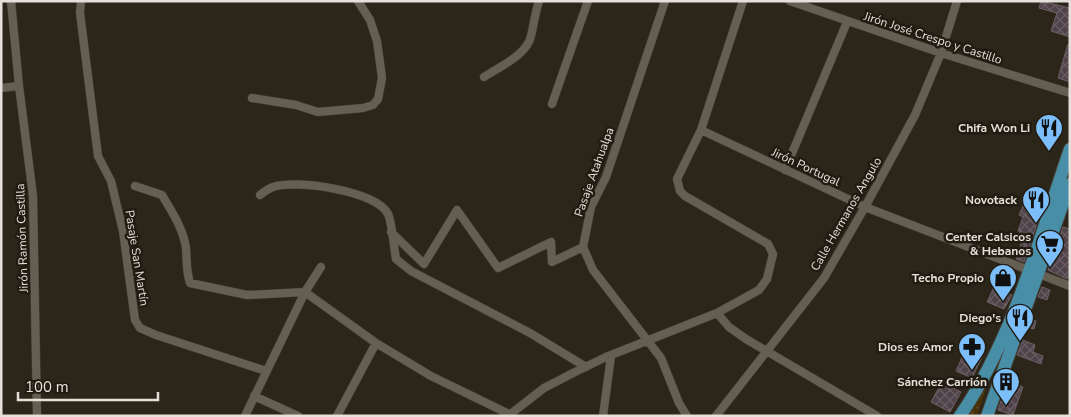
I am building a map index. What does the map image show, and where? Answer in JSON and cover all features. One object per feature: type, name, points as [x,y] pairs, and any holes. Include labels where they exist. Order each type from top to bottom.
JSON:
[{"type":"main road","points":[[986,416],[1070,149]]},
{"type":"main road","points":[[960,416],[985,372],[1006,329],[1070,184]]},
{"type":"street","name":"Jirón Ramón Castilla","points":[[11,1],[18,86],[34,196],[37,416]]},
{"type":"street","name":"Pasaje San Martín","points":[[81,1],[80,13],[98,156],[111,181],[123,231],[135,320],[140,328],[156,335],[266,371]]},
{"type":"street","points":[[252,98],[296,105],[318,112],[363,108],[373,105],[378,99],[382,78],[377,40],[370,20],[358,1]]},
{"type":"street","points":[[484,77],[522,52],[531,38],[532,22],[539,1]]},
{"type":"street","points":[[552,104],[588,1]]},
{"type":"street","name":"Pasaje Atahualpa","points":[[583,247],[592,207],[606,177],[665,1]]},
{"type":"street","points":[[135,186],[162,195],[179,223],[186,247],[186,273],[190,283],[247,295],[305,292],[376,343],[431,376],[508,415],[544,388],[611,356],[717,313],[759,290],[767,279],[773,254],[768,244],[685,196],[680,191],[677,178],[701,130],[743,1]]},
{"type":"street","name":"Jirón José Crespo y Castillo","points":[[790,1],[941,54],[1070,94]]},
{"type":"street","name":"Calle Hermanos Angulo","points":[[716,416],[824,278],[915,115],[941,54],[957,1]]},
{"type":"street","points":[[785,170],[847,22]]},
{"type":"street","points":[[1,88],[18,86]]},
{"type":"street","name":"Jirón Portugal","points":[[701,130],[865,207],[1032,273],[1070,286]]},
{"type":"street","points":[[260,194],[274,186],[299,184],[356,193],[377,202],[388,214],[396,259],[411,271],[530,332],[586,367]]},
{"type":"street","points":[[391,232],[424,264],[457,210],[498,268],[551,242],[552,262],[583,247],[593,270],[661,358],[679,403],[688,416]]},
{"type":"street","points":[[245,416],[305,292],[321,267]]},
{"type":"street","points":[[717,313],[729,326],[766,352],[877,416]]},
{"type":"street","points":[[337,416],[376,343]]},
{"type":"street","points":[[603,416],[611,356]]},
{"type":"street","points":[[254,396],[298,416]]},
{"type":"shaded area","points":[[986,384],[987,386],[977,416],[965,416]]},
{"type":"building","points":[[1041,1],[1070,8],[1070,37],[1051,31],[1057,13],[1039,8]]},
{"type":"building","points":[[1068,44],[1070,45],[1070,82],[1058,78]]},
{"type":"building","points":[[1025,192],[1045,200],[1024,262],[1016,259],[1023,238],[1018,236],[1020,231],[1018,231],[1023,217],[1019,215],[1025,202],[1022,201]]},
{"type":"building","points":[[1063,227],[1070,229],[1070,273],[1067,279],[1048,270]]},
{"type":"building","points":[[994,287],[1012,295],[1004,309],[987,302]]},
{"type":"building","points":[[1042,287],[1050,290],[1047,300],[1038,297]]},
{"type":"building","points":[[1030,319],[1036,321],[1034,329],[1027,327]]},
{"type":"building","points":[[1023,340],[1035,345],[1033,352],[1043,356],[1041,364],[1017,355]]},
{"type":"building","points":[[967,346],[984,353],[972,378],[956,371]]},
{"type":"building","points":[[1008,381],[1023,387],[1013,415],[998,410]]},
{"type":"building","points":[[942,382],[961,392],[950,412],[931,402]]},
{"type":"place","name":"Chifa Won Li","points":[[1049,152]]},
{"type":"place","name":"Novotack","points":[[1036,224]]},
{"type":"place","name":"Center Calsicos & Hebanos","points":[[1050,268]]},
{"type":"place","name":"Techo Propio","points":[[1003,302]]},
{"type":"place","name":"Diego's","points":[[1020,342]]},
{"type":"place","name":"Dios es Amor","points":[[972,371]]},
{"type":"place","name":"Sánchez Carrión","points":[[1006,406]]}]
